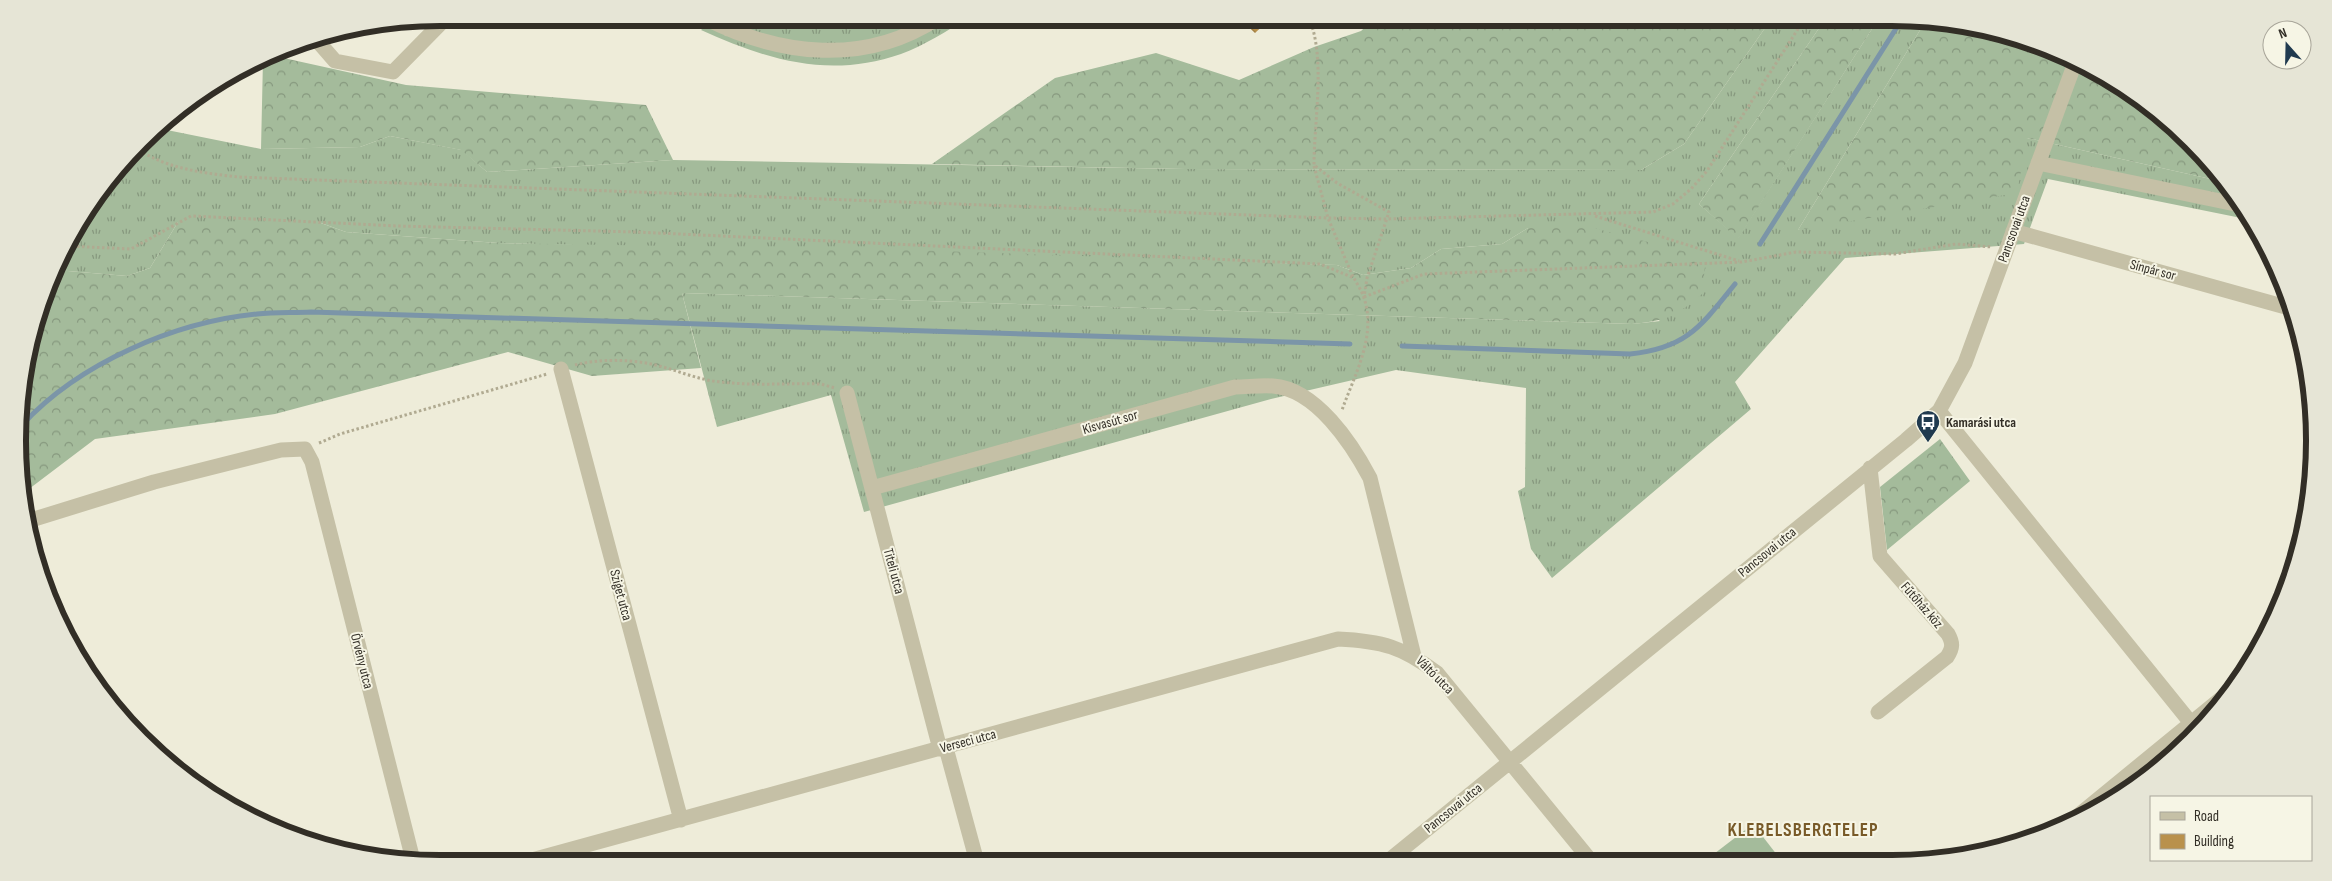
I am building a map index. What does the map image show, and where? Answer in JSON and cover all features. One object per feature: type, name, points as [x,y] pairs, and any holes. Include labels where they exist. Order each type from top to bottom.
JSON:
[{"type":"street","points":[[320,44],[335,62],[394,72],[438,26]]},
{"type":"street","points":[[722,26],[754,39],[788,48],[830,50],[852,49],[895,38],[921,26]]},
{"type":"street","points":[[728,29],[731,26]]},
{"type":"street","name":"Pancsovai utca","points":[[1395,855],[1939,411],[1965,364],[2073,68]]},
{"type":"street","points":[[2038,163],[2231,203]]},
{"type":"street","name":"Sínpár sor","points":[[2013,231],[2284,306]]},
{"type":"street","name":"Sziget utca","points":[[561,369],[681,820]]},
{"type":"street","name":"Kisvasút sor","points":[[872,488],[1235,387],[1274,386],[1296,392],[1317,407],[1336,428]]},
{"type":"street","name":"Titeli utca","points":[[847,393],[943,748],[975,855]]},
{"type":"street","points":[[1939,411],[2191,723]]},
{"type":"street","name":"Váltó utca","points":[[1336,428],[1355,451],[1370,478],[1414,656],[1437,673],[1586,855]]},
{"type":"street","name":"Örvény utca","points":[[34,519],[154,482],[281,450],[305,449],[312,462],[411,854]]},
{"type":"street","name":"Fűtőház köz","points":[[1870,468],[1880,556],[1948,634],[1952,642],[1952,650],[1947,657],[1878,712]]},
{"type":"street","name":"Verseci utca","points":[[551,855],[1338,639],[1362,640],[1389,646],[1414,656]]},
{"type":"street","points":[[2097,800],[2205,712]]},
{"type":"path","points":[[1312,26],[1317,54],[1314,165],[1328,218],[1364,297],[1368,316],[1364,351],[1336,428]]},
{"type":"path","points":[[143,153],[149,157],[194,172],[238,177],[1328,218],[1386,219],[1653,212],[1673,204],[1691,189],[1707,171],[1800,26]]},
{"type":"path","points":[[1314,165],[1337,183],[1389,212],[1367,278],[1364,297]]},
{"type":"path","points":[[1593,215],[1742,262]]},
{"type":"path","points":[[75,246],[131,249],[191,216],[398,226],[636,232],[1320,264],[1354,278]]},
{"type":"path","points":[[1364,297],[1424,274],[1742,262],[1796,252],[1895,254],[1956,244],[2006,248]]},
{"type":"green space","points":[[705,26],[955,26],[901,54],[849,65],[799,63],[750,50],[701,30]]},
{"type":"green space","points":[[1366,26],[1766,26],[1684,144],[1641,170],[1185,169],[932,164],[1055,78],[1156,53],[1239,80],[1314,47],[1361,31]]},
{"type":"green space","points":[[1766,26],[1821,26],[1699,204],[1738,238],[1874,26],[1922,27],[1798,230],[2027,138],[2213,180],[2241,218],[2048,179],[2024,244],[1845,258],[1735,382],[1751,409],[1552,578],[1531,549],[1518,491],[1525,487],[1526,388],[1396,370],[1271,399],[864,512],[831,395],[717,427],[682,293],[1632,324],[1660,321],[1528,228],[1502,244],[1441,249],[1411,268],[1363,275],[1337,265],[498,243],[346,232],[318,222],[178,222],[150,268],[127,276],[63,271],[82,233],[112,188],[129,167],[166,130],[261,149],[360,147],[390,136],[462,150],[487,172],[673,160],[1185,169],[1641,170],[1684,144]]},
{"type":"green space","points":[[1821,26],[1874,26],[1738,239],[1699,204]]},
{"type":"green space","points":[[1922,27],[1972,34],[1999,40],[2025,48],[2075,69],[2122,96],[2144,112],[2165,129],[2213,180],[2027,138],[2017,193],[1798,230]]},
{"type":"green space","points":[[283,58],[406,85],[646,105],[673,160],[487,172],[461,150],[390,136],[360,147],[261,149],[263,66]]},
{"type":"green space","points":[[178,222],[318,222],[346,232],[498,243],[911,250],[1337,265],[1363,275],[1411,268],[1441,249],[1502,244],[1528,228],[1582,225],[1706,257],[1702,294],[1685,308],[1670,316],[1632,324],[682,293],[701,368],[592,376],[508,352],[275,414],[95,439],[29,489],[26,440],[27,413],[34,360],[48,307],[63,271],[127,276],[150,268]]},
{"type":"green space","points":[[1940,439],[1970,481],[1887,550],[1880,487]]},
{"type":"green space","points":[[1753,824],[1777,855],[1713,855]]},
{"type":"building","points":[[1248,26],[1262,26],[1255,33]]},
{"type":"waterway","points":[[1760,244],[1897,26]]},
{"type":"waterway","points":[[1402,346],[1630,354],[1649,351],[1666,346],[1691,332],[1702,323],[1735,284]]},
{"type":"waterway","points":[[27,420],[45,403],[71,383],[130,349],[194,326],[264,313],[311,312],[1350,344]]},
{"type":"place","name":"Kamarási utca","points":[[1928,443]]},
{"type":"district","name":"KLEBELSBERGTELEP","points":[[1803,830]]}]
